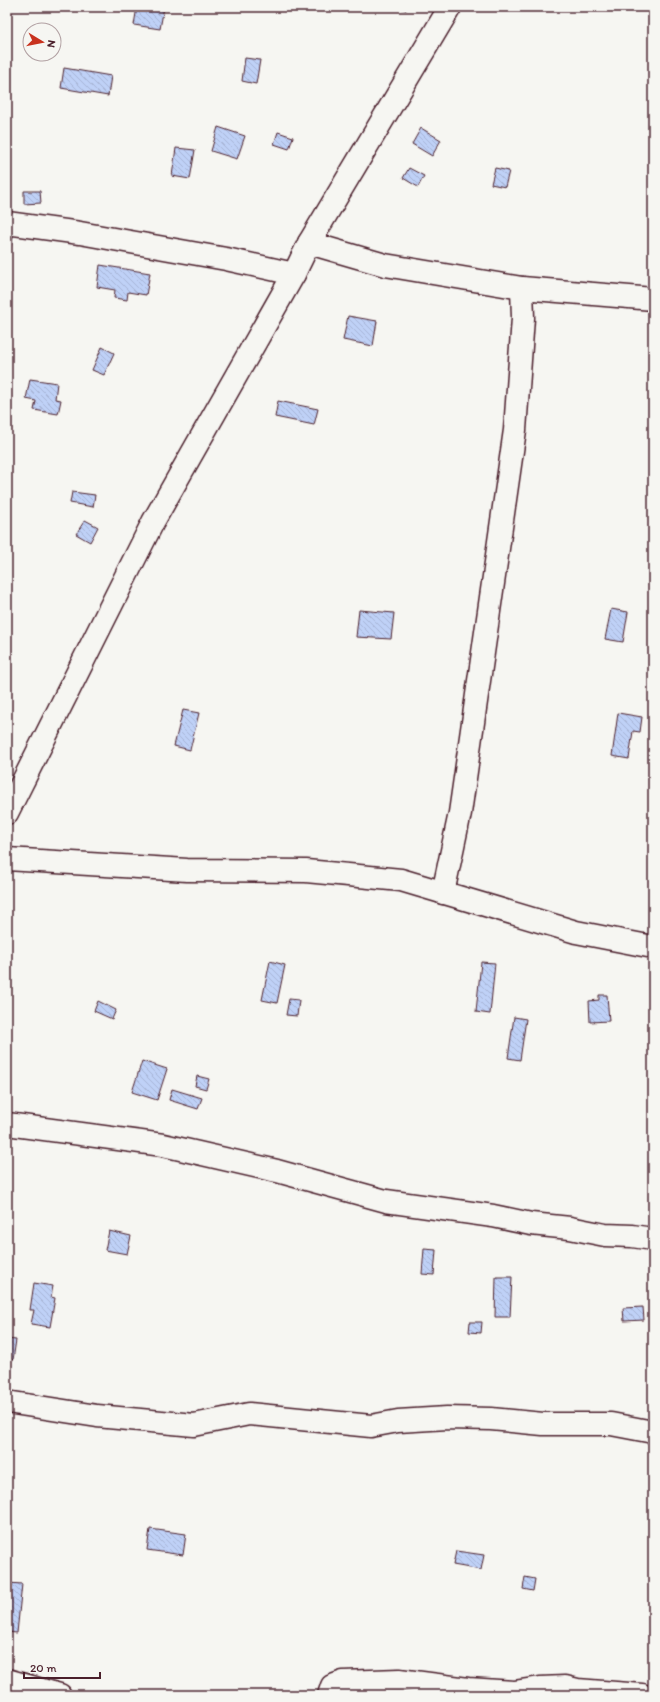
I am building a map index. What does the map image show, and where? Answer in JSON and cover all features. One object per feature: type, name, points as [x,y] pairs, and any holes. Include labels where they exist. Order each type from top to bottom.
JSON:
[{"type":"street","points":[[7,813],[153,522],[294,274],[309,243],[450,7]]},
{"type":"street","points":[[7,223],[80,233],[226,259],[294,274]]},
{"type":"street","points":[[309,243],[385,265],[522,288],[653,299]]},
{"type":"street","points":[[443,893],[460,813],[514,430],[523,318],[522,288]]},
{"type":"street","points":[[7,859],[187,870],[313,871],[401,880],[576,932],[653,948]]},
{"type":"street","points":[[7,1124],[163,1145],[277,1171],[392,1202],[493,1216],[531,1224],[570,1228],[605,1235],[632,1236],[653,1239]]},
{"type":"street","points":[[7,1402],[97,1416],[194,1425],[249,1414],[371,1426],[398,1421],[447,1418],[491,1419],[543,1424],[611,1424],[653,1432]]},
{"type":"street","points":[[7,1680],[60,1695]]},
{"type":"street","points":[[329,1695],[332,1686],[343,1682],[399,1680],[468,1689],[514,1692],[540,1688],[565,1687],[577,1690],[642,1695]]},
{"type":"building","points":[[137,7],[164,7],[160,29],[134,25]]},
{"type":"building","points":[[397,7],[407,7],[406,10]]},
{"type":"building","points":[[245,58],[260,60],[256,84],[242,81]]},
{"type":"building","points":[[64,68],[111,76],[108,96],[61,88]]},
{"type":"building","points":[[218,127],[245,136],[237,159],[211,151]]},
{"type":"building","points":[[421,128],[441,140],[432,156],[412,144]]},
{"type":"building","points":[[278,132],[293,137],[289,149],[274,144]]},
{"type":"building","points":[[176,148],[195,150],[190,179],[172,176]]},
{"type":"building","points":[[409,168],[424,176],[418,187],[403,178]]},
{"type":"building","points":[[495,168],[509,171],[505,187],[491,184]]},
{"type":"building","points":[[24,191],[40,191],[41,203],[24,204]]},
{"type":"building","points":[[7,232],[14,234],[7,260]]},
{"type":"building","points":[[100,265],[150,273],[146,295],[128,292],[127,300],[114,298],[115,290],[97,287]]},
{"type":"building","points":[[348,316],[377,321],[373,346],[343,340]]},
{"type":"building","points":[[102,347],[114,353],[104,375],[92,370]]},
{"type":"building","points":[[30,379],[57,383],[55,399],[61,400],[58,414],[34,410],[36,401],[26,399]]},
{"type":"building","points":[[278,401],[318,409],[314,425],[275,417]]},
{"type":"building","points":[[72,492],[95,495],[93,507],[70,503]]},
{"type":"building","points":[[85,520],[98,527],[90,542],[76,534]]},
{"type":"building","points":[[611,609],[628,612],[623,642],[605,639]]},
{"type":"building","points":[[359,610],[394,613],[391,639],[356,637]]},
{"type":"building","points":[[183,710],[199,713],[190,750],[174,746]]},
{"type":"building","points":[[618,713],[642,717],[640,732],[633,731],[629,759],[612,756]]},
{"type":"building","points":[[270,961],[285,965],[277,1003],[262,1000]]},
{"type":"building","points":[[481,962],[495,963],[490,1014],[476,1012]]},
{"type":"building","points":[[599,995],[607,995],[609,1021],[590,1022],[589,1001],[599,1000]]},
{"type":"building","points":[[289,999],[299,1000],[297,1016],[286,1015]]},
{"type":"building","points":[[98,1001],[116,1010],[112,1019],[94,1011]]},
{"type":"building","points":[[514,1017],[526,1019],[520,1060],[508,1058]]},
{"type":"building","points":[[142,1061],[167,1069],[157,1100],[132,1092]]},
{"type":"building","points":[[197,1076],[209,1079],[206,1089],[195,1086]]},
{"type":"building","points":[[172,1089],[202,1098],[198,1109],[169,1100]]},
{"type":"building","points":[[109,1231],[131,1236],[127,1254],[105,1250]]},
{"type":"building","points":[[424,1249],[436,1250],[434,1275],[422,1274]]},
{"type":"building","points":[[496,1277],[512,1277],[510,1317],[495,1317]]},
{"type":"building","points":[[34,1283],[53,1286],[51,1297],[55,1298],[50,1327],[31,1324],[34,1310],[30,1310]]},
{"type":"building","points":[[643,1307],[644,1320],[624,1321],[623,1308]]},
{"type":"building","points":[[470,1322],[482,1322],[481,1333],[469,1332]]},
{"type":"building","points":[[7,1339],[16,1340],[13,1360],[7,1358]]},
{"type":"building","points":[[150,1529],[186,1534],[183,1555],[147,1550]]},
{"type":"building","points":[[456,1551],[484,1555],[481,1570],[453,1565]]},
{"type":"building","points":[[525,1577],[535,1579],[533,1591],[523,1589]]},
{"type":"building","points":[[8,1583],[22,1584],[17,1633],[7,1632]]},
{"type":"building","points":[[653,1612],[653,1626],[650,1627],[649,1613]]},
{"type":"building","points":[[650,1658],[653,1658],[653,1671],[649,1671]]}]
